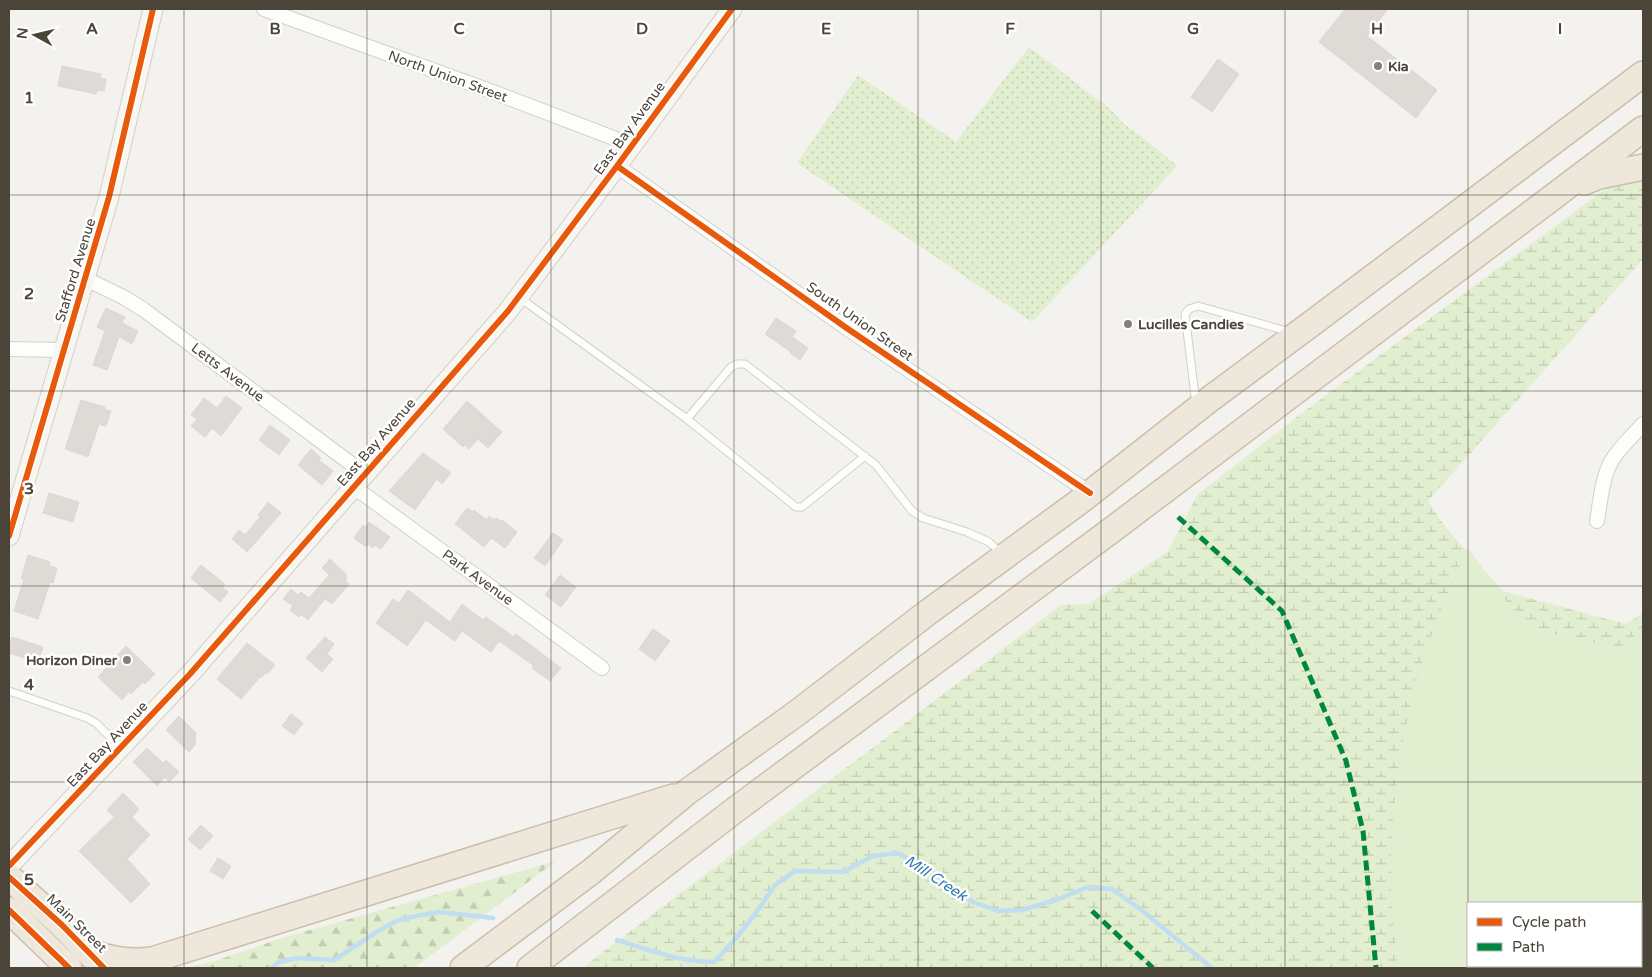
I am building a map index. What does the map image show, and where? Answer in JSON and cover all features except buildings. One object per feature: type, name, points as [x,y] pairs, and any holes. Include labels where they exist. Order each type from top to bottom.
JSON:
[{"type":"highway","points":[[463,968],[592,871],[687,792],[797,714],[927,612],[1090,493],[1196,409],[1643,74]]},
{"type":"highway","points":[[530,968],[743,804],[1568,188],[1643,129]]},
{"type":"highway","points":[[1568,188],[1599,176],[1643,167]]},
{"type":"highway","points":[[97,960],[139,962],[152,960],[687,792]]},
{"type":"highway","name":"Main Street","points":[[9,876],[97,960]]},
{"type":"highway","points":[[558,968],[607,908]]},
{"type":"highway","points":[[9,910],[70,968]]},
{"type":"street","name":"Stafford Avenue","points":[[9,536],[109,197],[153,9]]},
{"type":"street","name":"North Union Street","points":[[264,9],[485,89],[632,145]]},
{"type":"street","name":"East Bay Avenue","points":[[9,866],[190,674],[519,297],[732,9]]},
{"type":"street","name":"South Union Street","points":[[617,166],[848,329],[1090,493]]},
{"type":"street","name":"Letts Avenue","points":[[86,280],[125,298],[157,319],[360,481]]},
{"type":"street","points":[[9,349],[63,350]]},
{"type":"street","points":[[1597,521],[1607,469],[1643,424]]},
{"type":"street","name":"Park Avenue","points":[[360,481],[602,668]]},
{"type":"lane","points":[[519,297],[687,419],[796,507],[802,507],[865,456]]},
{"type":"lane","points":[[1196,409],[1185,314],[1189,309],[1198,306],[1298,334]]},
{"type":"lane","points":[[687,419],[731,367],[737,364],[745,364],[865,456],[876,466],[912,511],[923,518],[967,532],[989,542],[1004,556]]},
{"type":"lane","points":[[9,691],[87,718],[96,723],[121,747]]},
{"type":"green space","points":[[1029,47],[1109,108],[1124,124],[1177,166],[1032,322],[797,163],[858,75],[956,142]]},
{"type":"green space","points":[[1627,173],[1643,175],[1643,259],[1428,501],[1446,528],[1503,591],[1626,624],[1643,613],[1643,699],[1427,699],[1392,834],[1405,968],[582,968],[1061,605],[1089,604],[1168,551],[1198,494],[1306,410]]},
{"type":"green space","points":[[1468,548],[1526,628],[1619,648],[1643,629],[1643,968],[1398,968],[1392,912],[1391,878],[1393,817],[1400,757],[1421,668],[1448,593]]},
{"type":"green space","points":[[556,861],[414,968],[186,968],[215,961],[285,937]]},
{"type":"waterway","name":"Mill Creek","points":[[617,940],[677,958],[714,962],[737,937],[775,885],[795,871],[843,872],[873,856],[898,853],[940,877],[973,902],[998,911],[1022,910],[1056,900],[1088,887],[1112,889],[1140,909],[1212,968]]},
{"type":"waterway","name":"Mill Creek","points":[[271,968],[279,962],[298,958],[334,960],[396,921],[411,917],[439,912],[493,918]]},
{"type":"marked path","points":[[1178,517],[1282,611],[1346,761],[1363,831],[1376,968]]},
{"type":"marked path","points":[[1092,911],[1153,968]]},
{"type":"cycle path","points":[[9,536],[109,197],[153,9]]},
{"type":"cycle path","points":[[9,866],[190,674],[508,311],[732,9]]},
{"type":"cycle path","points":[[617,166],[848,329],[1090,493]]},
{"type":"cycle path","points":[[9,877],[62,925],[104,968]]},
{"type":"cycle path","points":[[9,910],[69,968]]},
{"type":"place","name":"Kia","points":[[1378,66]]},
{"type":"place","name":"Lucilles Candies","points":[[1128,324]]},
{"type":"place","name":"Horizon Diner","points":[[127,660]]}]
